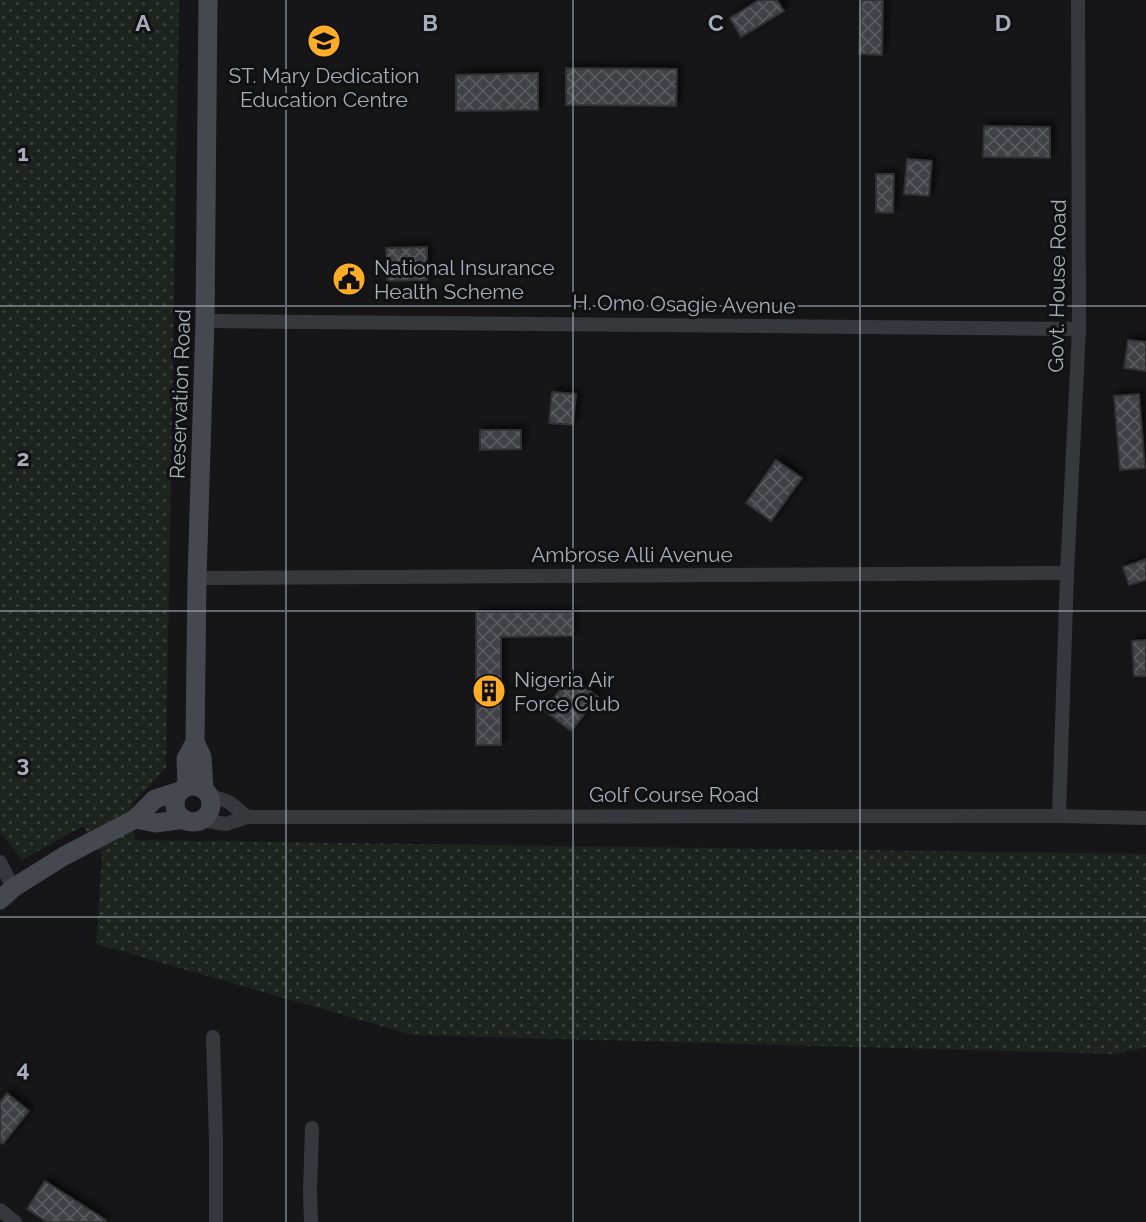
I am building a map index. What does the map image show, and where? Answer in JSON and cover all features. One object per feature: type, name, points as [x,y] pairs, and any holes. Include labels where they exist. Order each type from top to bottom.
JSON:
[{"type":"street","name":"Reservation Road","points":[[195,791],[186,758],[195,742],[205,321],[208,0]]},
{"type":"street","name":"Govt. House Road","points":[[1059,817],[1079,329],[1078,0]]},
{"type":"street","name":"H. Omo Osagie Avenue","points":[[205,321],[1079,329]]},
{"type":"street","name":"Ambrose Alli Avenue","points":[[197,578],[1067,573]]},
{"type":"street","points":[[0,862],[7,894],[64,856],[135,819],[155,799],[195,791],[229,802],[247,817]]},
{"type":"street","points":[[192,820],[176,809],[177,796],[195,791]]},
{"type":"street","points":[[135,819],[156,823],[205,817],[211,807],[195,791]]},
{"type":"street","name":"Golf Course Road","points":[[192,820],[226,824],[247,817],[1146,818]]},
{"type":"street","points":[[212,1037],[216,1222]]},
{"type":"street","points":[[310,1222],[312,1128]]},
{"type":"street","points":[[0,1210],[15,1222]]},
{"type":"shaded area","points":[[0,0],[179,0],[166,768],[132,804],[135,840],[1146,854],[1146,1047],[1116,1054],[413,1035],[96,944],[102,855],[83,826],[22,860],[0,832]]},
{"type":"building","points":[[759,0],[777,0],[784,11],[741,37],[730,18]]},
{"type":"building","points":[[861,0],[883,0],[882,55],[859,54]]},
{"type":"building","points":[[566,68],[677,69],[676,106],[566,105]]},
{"type":"building","points":[[538,73],[538,110],[456,111],[456,75]]},
{"type":"building","points":[[984,126],[1050,127],[1050,158],[983,157]]},
{"type":"building","points":[[907,159],[932,161],[929,196],[904,194]]},
{"type":"building","points":[[876,174],[894,174],[893,213],[876,212]]},
{"type":"building","points":[[427,247],[427,280],[387,281],[386,248]]},
{"type":"building","points":[[1128,340],[1146,342],[1146,371],[1124,368]]},
{"type":"building","points":[[552,392],[576,394],[573,425],[549,423]]},
{"type":"building","points":[[1139,394],[1145,468],[1120,470],[1114,396]]},
{"type":"building","points":[[480,430],[521,430],[521,449],[480,450]]},
{"type":"building","points":[[776,460],[802,478],[771,521],[746,503]]},
{"type":"building","points":[[1146,559],[1146,580],[1129,585],[1123,567]]},
{"type":"building","name":"Nigeria Air Force Club","points":[[476,612],[573,612],[573,636],[501,637],[501,745],[476,745]]},
{"type":"building","points":[[1146,640],[1146,676],[1134,676],[1132,641]]},
{"type":"building","points":[[571,676],[598,697],[571,731],[544,710]]},
{"type":"building","points":[[7,1093],[29,1111],[3,1144],[0,1142],[0,1102]]},
{"type":"building","points":[[45,1181],[106,1220],[105,1222],[47,1222],[27,1209]]},
{"type":"place","name":"ST. Mary Dedication Education Centre","points":[[324,41]]},
{"type":"place","name":"National Insurance Health Scheme","points":[[349,279]]},
{"type":"place","name":"Nigeria Air Force Club","points":[[489,691]]}]
